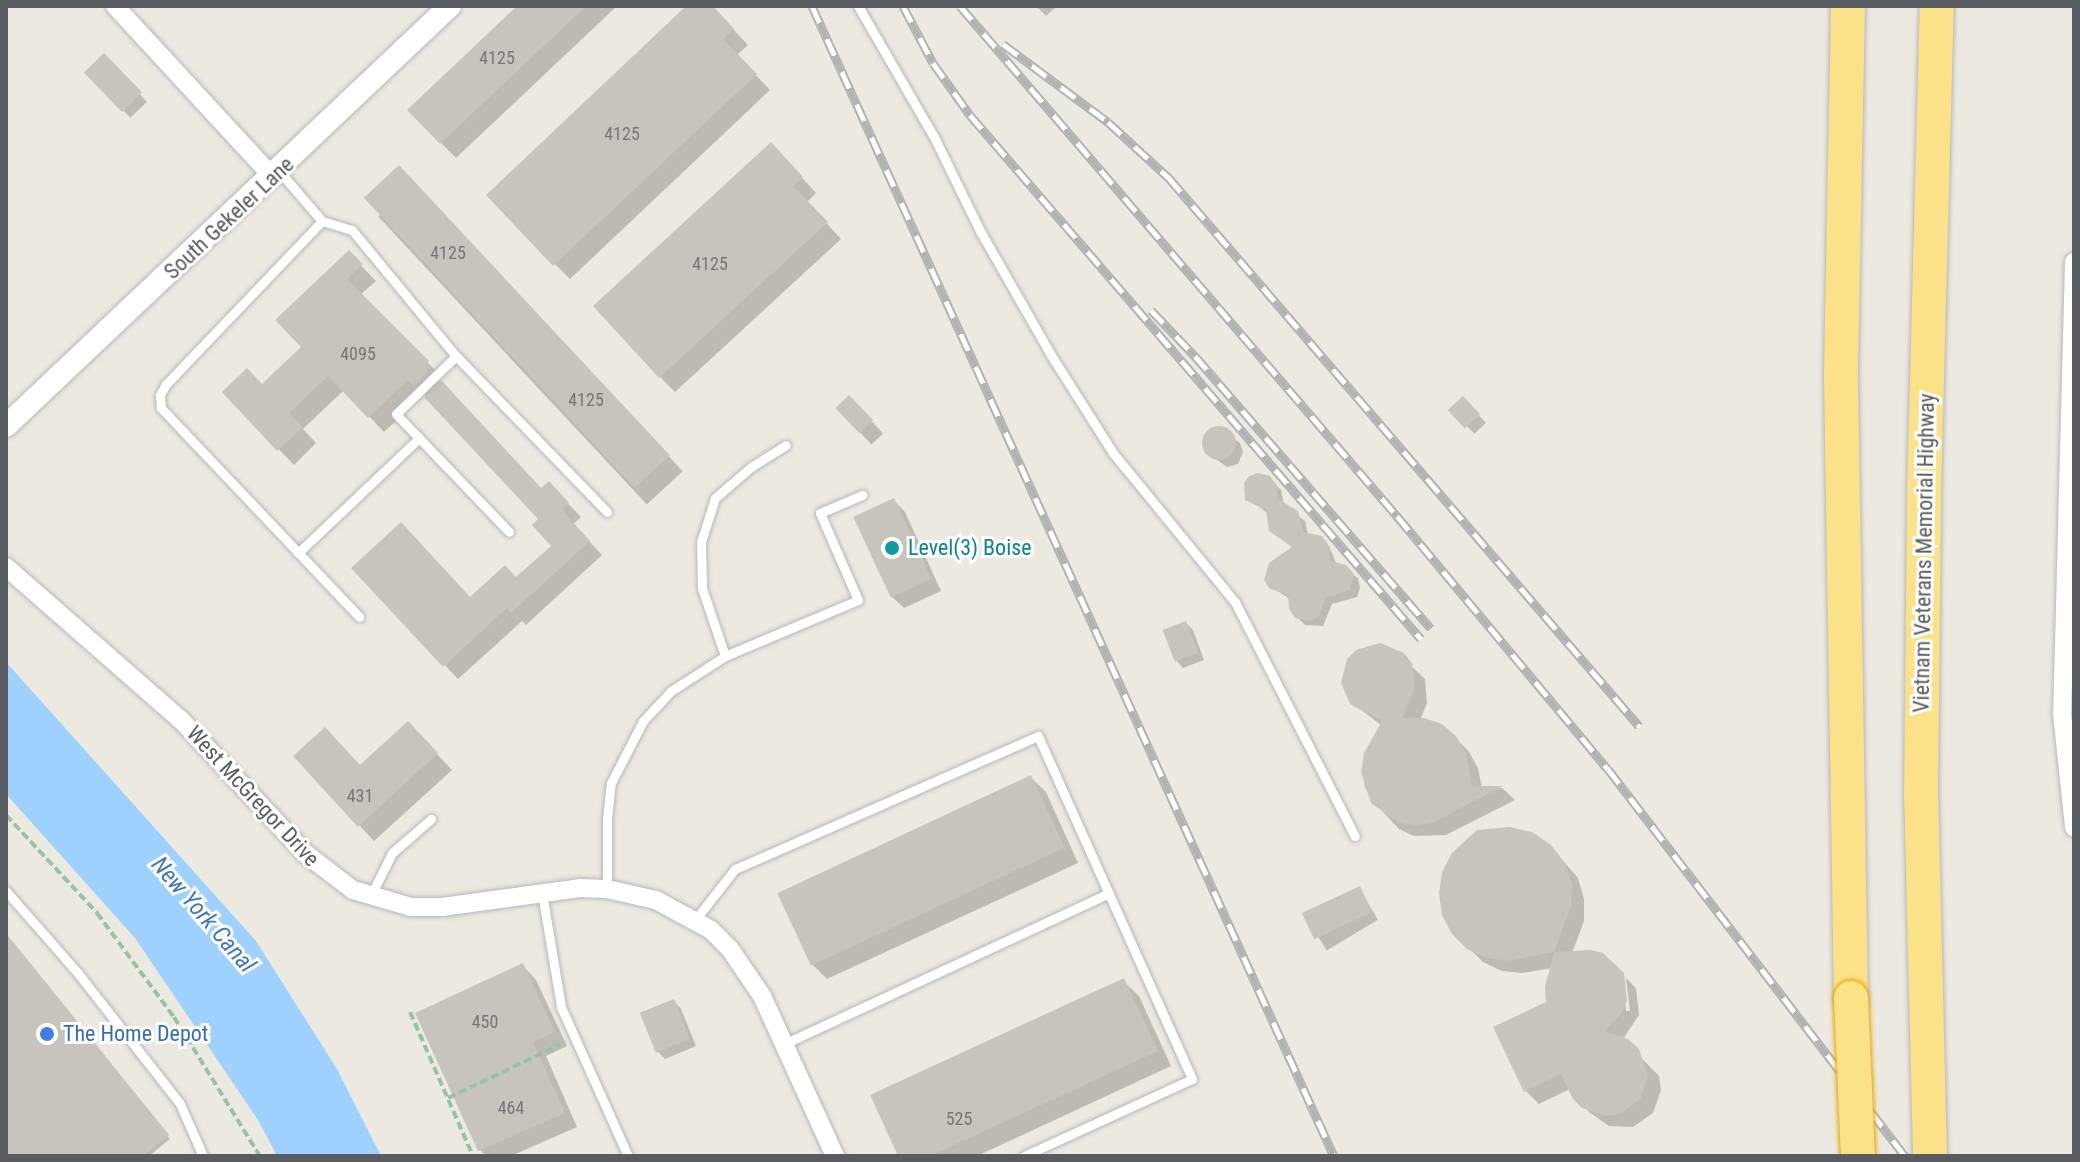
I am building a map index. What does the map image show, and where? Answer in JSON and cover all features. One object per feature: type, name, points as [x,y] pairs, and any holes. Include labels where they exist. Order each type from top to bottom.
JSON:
[{"type":"highway","points":[[1848,6],[1841,378],[1851,998],[1858,1156]]},
{"type":"highway","name":"Vietnam Veterans Memorial Highway","points":[[1930,1156],[1921,764],[1924,493],[1937,6]]},
{"type":"street","points":[[115,6],[276,174]]},
{"type":"street","name":"South Gekeler Lane","points":[[6,426],[276,174],[450,6]]},
{"type":"street","points":[[2074,262],[2062,713],[2074,827]]},
{"type":"street","name":"West McGregor Drive","points":[[6,567],[181,720],[329,875],[370,897],[411,907],[442,907],[542,893],[607,889],[656,900],[695,920],[730,949],[749,972],[835,1156]]},
{"type":"lane","points":[[858,6],[934,137],[980,231],[1054,360],[1113,453],[1235,602],[1355,836]]},
{"type":"lane","points":[[276,174],[322,221],[352,230],[456,356],[607,512]]},
{"type":"lane","points":[[322,221],[166,384],[160,395],[161,408],[359,617]]},
{"type":"lane","points":[[456,356],[396,414],[509,532]]},
{"type":"lane","points":[[298,553],[419,438]]},
{"type":"lane","points":[[725,656],[702,588],[701,542],[715,498],[751,467],[786,445]]},
{"type":"lane","points":[[607,889],[611,783],[643,721],[671,691],[725,656],[858,600],[820,513],[862,495]]},
{"type":"lane","points":[[695,920],[735,869],[1038,736],[1192,1079],[1024,1156]]},
{"type":"lane","points":[[370,897],[392,853],[431,819]]},
{"type":"lane","points":[[6,891],[77,972],[180,1104],[203,1156]]},
{"type":"lane","points":[[542,893],[561,1007],[628,1156]]},
{"type":"lane","points":[[784,1044],[1109,893]]},
{"type":"path","points":[[6,815],[97,913],[174,1017],[260,1156]]},
{"type":"path","points":[[410,1012],[472,1154]]},
{"type":"path","points":[[448,1098],[563,1043]]},
{"type":"water","name":"New York Canal","points":[[6,662],[256,941],[337,1069],[381,1156],[277,1156],[258,1120],[135,938],[6,794]]},
{"type":"building","points":[[517,6],[586,6],[440,144],[407,110]]},
{"type":"building","points":[[686,6],[713,6],[734,29],[723,39],[757,74],[553,266],[486,195]]},
{"type":"building","points":[[104,53],[142,93],[122,112],[84,72]]},
{"type":"building","points":[[771,142],[803,177],[793,186],[828,222],[659,378],[593,306]]},
{"type":"building","points":[[399,165],[670,455],[635,488],[364,198]]},
{"type":"building","points":[[349,250],[363,264],[347,279],[429,361],[426,364],[431,369],[414,386],[408,380],[368,418],[328,376],[289,413],[303,427],[277,451],[222,392],[247,368],[262,384],[301,347],[275,320]]},
{"type":"building","points":[[441,380],[541,488],[549,481],[569,503],[562,510],[590,541],[511,613],[507,608],[443,667],[351,568],[401,522],[470,597],[505,565],[516,577],[551,546],[532,525],[538,519],[424,397]]},
{"type":"building","points":[[849,395],[873,420],[860,433],[835,408]]},
{"type":"building","points":[[1463,396],[1480,414],[1465,429],[1448,410]]},
{"type":"building","points":[[1219,426],[1231,431],[1236,443],[1231,455],[1219,460],[1207,455],[1202,443],[1207,431]]},
{"type":"building","points":[[1258,473],[1270,476],[1277,486],[1278,499],[1298,511],[1303,532],[1322,536],[1329,546],[1330,561],[1346,565],[1354,574],[1350,590],[1325,598],[1320,615],[1311,621],[1295,618],[1289,609],[1288,595],[1270,589],[1264,580],[1269,563],[1292,547],[1269,531],[1266,510],[1245,500],[1244,483],[1249,476]]},
{"type":"building","name":"Level(3) Boise","points":[[894,498],[932,579],[891,598],[853,517]]},
{"type":"building","points":[[1186,621],[1198,653],[1175,662],[1163,630]]},
{"type":"building","points":[[1380,643],[1404,653],[1412,663],[1415,688],[1402,718],[1424,718],[1442,724],[1456,736],[1466,752],[1472,786],[1503,786],[1432,823],[1399,823],[1371,803],[1361,772],[1364,753],[1382,721],[1350,704],[1341,683],[1347,659],[1356,650]]},
{"type":"building","points":[[408,721],[438,753],[358,827],[293,756],[325,727],[360,765]]},
{"type":"building","points":[[1031,775],[1065,848],[811,966],[777,893]]},
{"type":"building","points":[[1510,827],[1532,832],[1551,845],[1565,863],[1572,884],[1571,907],[1554,952],[1508,961],[1487,958],[1467,949],[1452,934],[1442,915],[1439,893],[1442,872],[1452,853],[1477,830]]},
{"type":"building","points":[[1360,886],[1372,912],[1314,939],[1302,913]]},
{"type":"building","name":"The Home Depot","points":[[6,933],[169,1135],[143,1156],[6,1156]]},
{"type":"building","points":[[1591,950],[1603,953],[1624,973],[1627,1001],[1621,1014],[1605,1031],[1628,1039],[1639,1049],[1648,1075],[1640,1100],[1619,1114],[1606,1116],[1582,1108],[1573,1099],[1561,1074],[1524,1092],[1493,1027],[1546,1002],[1545,987],[1554,952]]},
{"type":"building","points":[[523,963],[555,1032],[533,1042],[565,1113],[478,1151],[415,1013]]},
{"type":"building","points":[[1124,978],[1158,1051],[930,1156],[898,1156],[870,1095]]},
{"type":"building","points":[[674,999],[690,1039],[656,1053],[640,1013]]},
{"type":"railway","points":[[812,6],[1334,1156]]},
{"type":"railway","points":[[903,6],[933,63],[970,115],[1421,639]]},
{"type":"railway","points":[[960,6],[1397,516],[1608,769],[1905,1156]]},
{"type":"railway","points":[[1003,44],[1108,122],[1169,178],[1639,726]]},
{"type":"railway","points":[[1151,310],[1195,356],[1431,628]]},
{"type":"place","name":"Level(3) Boise","points":[[892,548]]},
{"type":"place","name":"The Home Depot","points":[[47,1034]]}]
